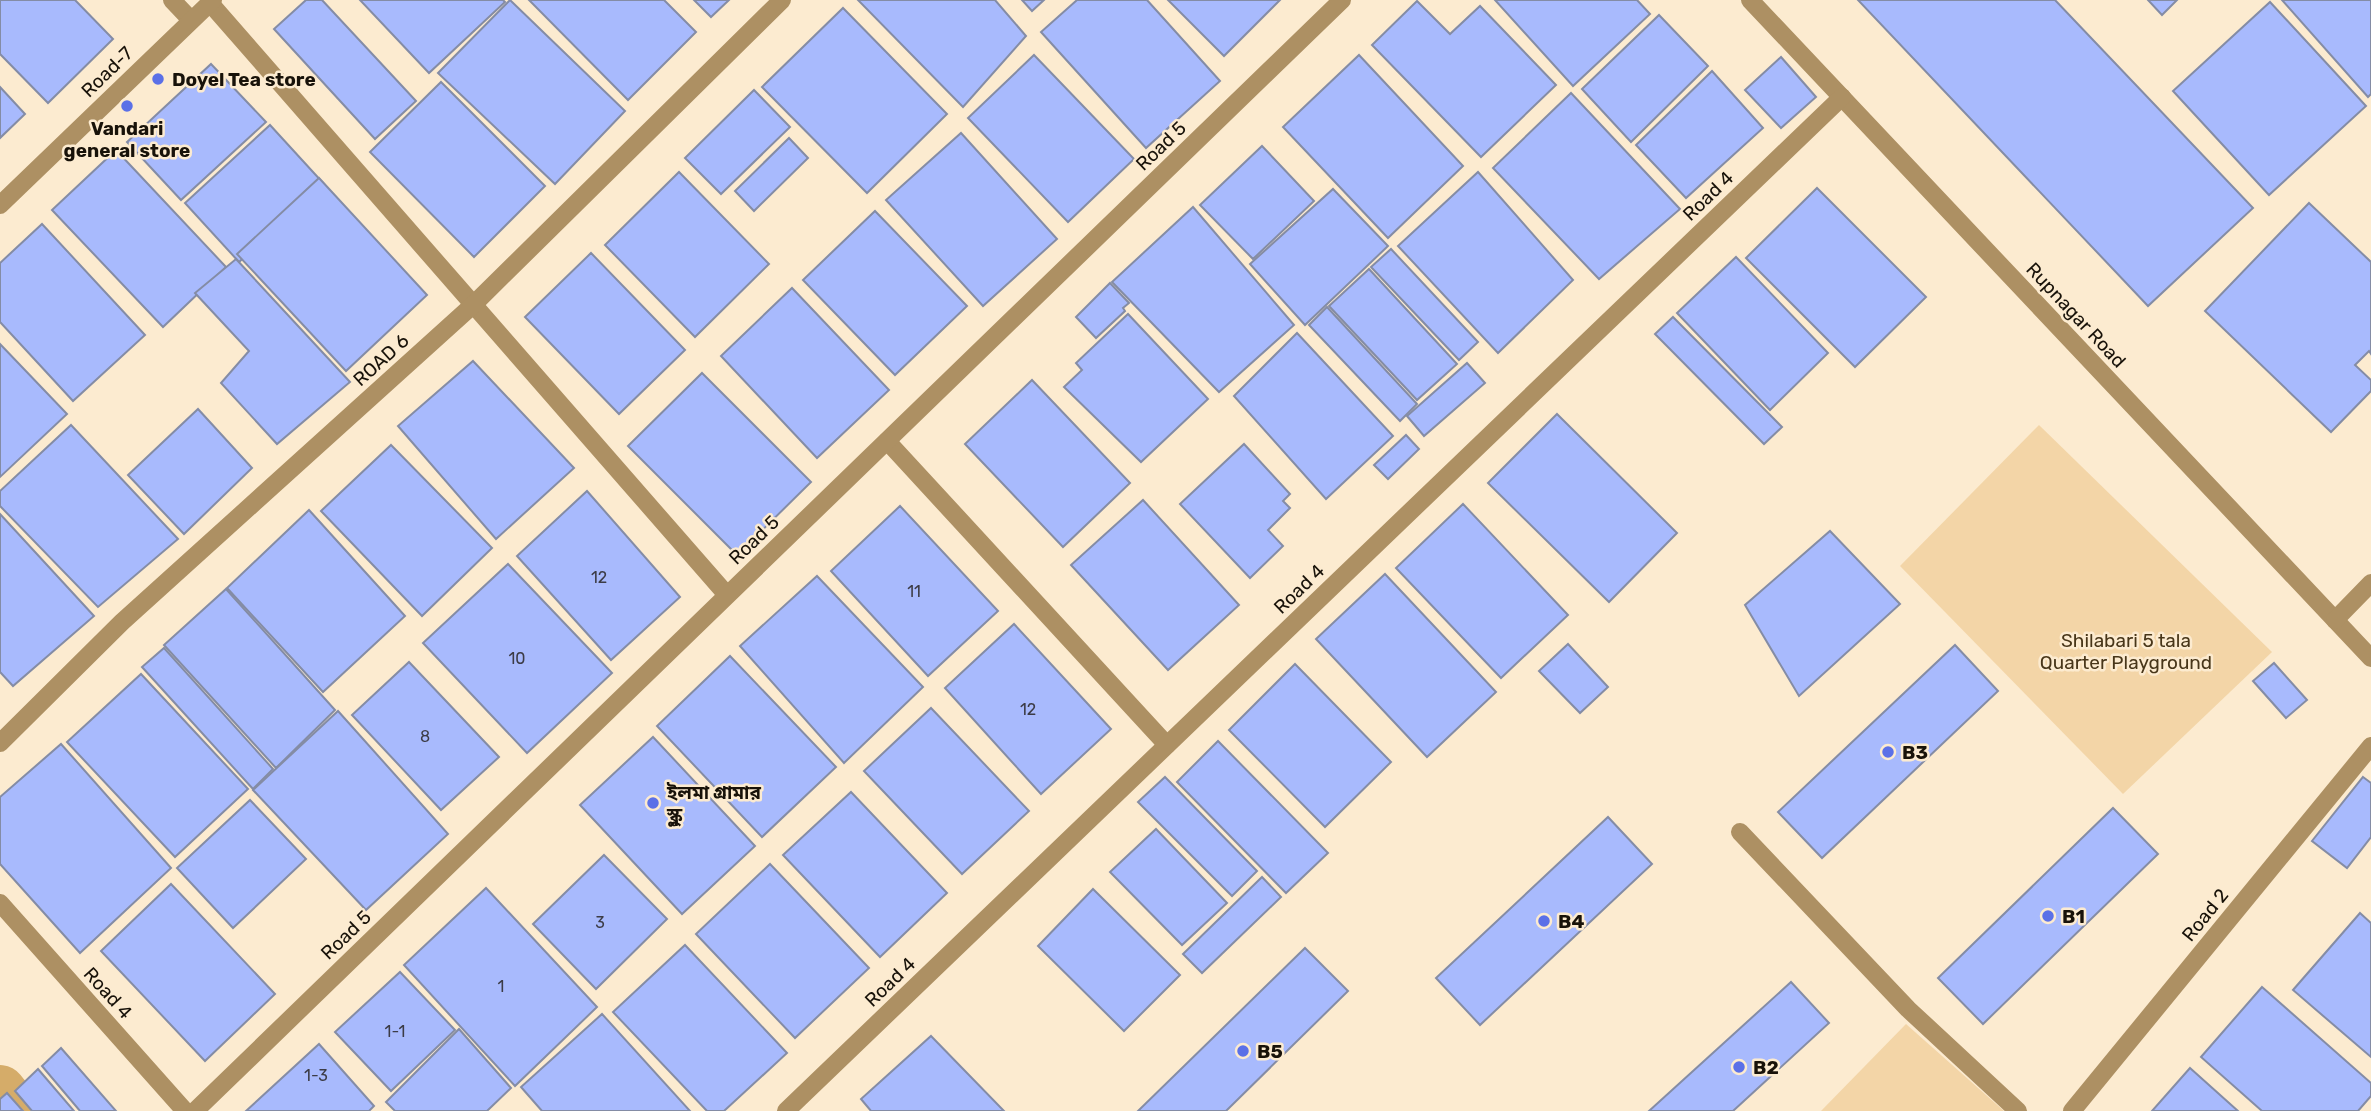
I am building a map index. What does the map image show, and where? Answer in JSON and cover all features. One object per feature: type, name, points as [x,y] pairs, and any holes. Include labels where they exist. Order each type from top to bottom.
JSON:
[{"type":"street","points":[[172,0],[191,20]]},
{"type":"street","name":"ROAD 6","points":[[0,743],[122,622],[474,304],[782,0]]},
{"type":"street","name":"Road 5","points":[[195,1111],[1342,0]]},
{"type":"street","name":"Rupnagar Road","points":[[1750,0],[2371,658]]},
{"type":"street","points":[[211,1],[727,595]]},
{"type":"street","name":"Road-7","points":[[0,205],[211,1]]},
{"type":"street","name":"Road 4","points":[[786,1111],[1842,97]]},
{"type":"street","points":[[887,441],[1167,745]]},
{"type":"street","points":[[2335,620],[2371,583]]},
{"type":"street","name":"Road 2","points":[[2072,1111],[2371,746]]},
{"type":"street","points":[[1740,832],[1908,1009],[2018,1111]]},
{"type":"street","name":"Road 4","points":[[0,903],[185,1111]]},
{"type":"green space","name":"Shilabari 5 tala Quarter Playground","points":[[2039,425],[2272,652],[2123,794],[1900,566]]},
{"type":"green space","points":[[1906,1024],[2004,1111],[1821,1111]]},
{"type":"building","points":[[0,0],[75,0],[113,39],[48,103],[0,54]]},
{"type":"building","points":[[306,0],[322,0],[416,101],[375,139],[274,29]]},
{"type":"building","points":[[360,0],[503,0],[505,2],[429,73]]},
{"type":"building","points":[[510,0],[625,111],[555,184],[438,73]]},
{"type":"building","points":[[529,0],[664,0],[696,32],[628,100]]},
{"type":"building","points":[[694,0],[729,0],[711,17]]},
{"type":"building","points":[[858,0],[995,0],[1026,36],[963,107]]},
{"type":"building","points":[[1022,0],[1044,0],[1032,11]]},
{"type":"building","points":[[1077,0],[1147,0],[1220,81],[1146,148],[1041,32]]},
{"type":"building","points":[[1168,0],[1280,0],[1224,56]]},
{"type":"building","points":[[1495,0],[1637,0],[1650,14],[1573,86]]},
{"type":"building","points":[[1858,0],[2055,0],[2253,208],[2148,306]]},
{"type":"building","points":[[2148,0],[2177,0],[2162,15]]},
{"type":"building","points":[[2282,0],[2371,0],[2371,94],[2368,97]]},
{"type":"building","points":[[1417,1],[1450,34],[1480,6],[1556,85],[1481,157],[1372,45]]},
{"type":"building","points":[[2270,2],[2366,106],[2269,195],[2173,91]]},
{"type":"building","points":[[843,8],[947,114],[867,193],[762,87]]},
{"type":"building","points":[[1659,15],[1708,66],[1631,142],[1582,89]]},
{"type":"building","points":[[1034,55],[1134,159],[1068,222],[968,118]]},
{"type":"building","points":[[1359,55],[1463,166],[1388,238],[1283,127]]},
{"type":"building","points":[[1781,57],[1816,97],[1781,128],[1745,90]]},
{"type":"building","points":[[211,64],[266,122],[181,200],[127,142]]},
{"type":"building","points":[[1712,71],[1763,128],[1686,198],[1636,145]]},
{"type":"building","points":[[441,82],[545,186],[474,257],[370,152]]},
{"type":"building","points":[[0,87],[25,114],[0,138]]},
{"type":"building","points":[[754,90],[790,127],[721,194],[685,158]]},
{"type":"building","points":[[1571,93],[1680,209],[1599,279],[1493,168]]},
{"type":"building","points":[[270,125],[324,184],[239,262],[185,203]]},
{"type":"building","points":[[961,133],[1057,239],[983,306],[886,200]]},
{"type":"building","points":[[789,138],[808,158],[754,211],[735,191]]},
{"type":"building","points":[[1262,146],[1314,201],[1253,259],[1200,205]]},
{"type":"building","points":[[116,150],[226,267],[163,327],[52,210]]},
{"type":"building","points":[[679,172],[769,264],[695,337],[605,245]]},
{"type":"building","points":[[1478,172],[1573,280],[1498,353],[1398,246]]},
{"type":"building","points":[[319,178],[427,295],[346,371],[237,254]]},
{"type":"building","points":[[1817,188],[1926,297],[1855,367],[1746,258]]},
{"type":"building","points":[[1333,189],[1388,246],[1305,325],[1250,264]]},
{"type":"building","points":[[2309,203],[2371,262],[2371,354],[2369,351],[2355,365],[2371,380],[2371,391],[2331,432],[2205,311]]},
{"type":"building","points":[[1193,207],[1294,325],[1219,392],[1112,282]]},
{"type":"building","points":[[875,211],[967,306],[895,375],[803,280]]},
{"type":"building","points":[[42,224],[145,335],[73,401],[0,322],[0,263]]},
{"type":"building","points":[[1391,249],[1478,342],[1459,360],[1371,267]]},
{"type":"building","points":[[591,253],[685,350],[619,414],[525,317]]},
{"type":"building","points":[[1736,257],[1828,353],[1770,410],[1677,313]]},
{"type":"building","points":[[236,259],[350,382],[277,444],[221,383],[249,351],[195,293]]},
{"type":"building","points":[[1369,269],[1457,364],[1417,400],[1329,306]]},
{"type":"building","points":[[1110,283],[1129,303],[1123,308],[1125,311],[1096,338],[1076,317]]},
{"type":"building","points":[[792,288],[889,390],[817,458],[721,356]]},
{"type":"building","points":[[1327,307],[1417,404],[1400,421],[1309,325]]},
{"type":"building","points":[[1128,314],[1208,399],[1141,462],[1064,387],[1082,370],[1076,363]]},
{"type":"building","points":[[1673,317],[1782,427],[1764,444],[1655,334]]},
{"type":"building","points":[[1297,333],[1393,436],[1326,499],[1234,396]]},
{"type":"building","points":[[0,344],[67,414],[0,477]]},
{"type":"building","points":[[473,361],[574,468],[496,539],[398,426]]},
{"type":"building","points":[[1467,363],[1485,383],[1424,436],[1407,416]]},
{"type":"building","points":[[702,373],[811,482],[737,555],[628,446]]},
{"type":"building","points":[[1032,380],[1130,483],[1063,547],[965,444]]},
{"type":"building","points":[[198,409],[252,468],[184,534],[128,475]]},
{"type":"building","points":[[1557,414],[1677,533],[1609,602],[1488,483]]},
{"type":"building","points":[[71,425],[178,539],[98,607],[0,506],[0,491]]},
{"type":"building","points":[[1406,435],[1419,449],[1388,479],[1374,465]]},
{"type":"building","points":[[1244,444],[1290,494],[1283,501],[1290,508],[1268,530],[1283,546],[1250,578],[1180,504]]},
{"type":"building","points":[[391,445],[492,548],[422,616],[321,511]]},
{"type":"building","points":[[587,491],[680,597],[611,660],[517,556]]},
{"type":"building","points":[[1143,500],[1239,605],[1168,670],[1071,565]]},
{"type":"building","points":[[1463,504],[1568,615],[1501,678],[1396,568]]},
{"type":"building","points":[[900,506],[998,611],[928,676],[831,571]]},
{"type":"building","points":[[309,510],[405,616],[323,692],[227,588]]},
{"type":"building","points":[[0,514],[94,616],[13,686],[0,672]]},
{"type":"building","points":[[1830,531],[1900,604],[1799,696],[1745,605]]},
{"type":"building","points":[[508,564],[612,673],[527,753],[423,643]]},
{"type":"building","points":[[1385,574],[1496,692],[1427,757],[1316,639]]},
{"type":"building","points":[[817,576],[923,687],[844,763],[740,646]]},
{"type":"building","points":[[226,589],[335,710],[276,768],[164,645]]},
{"type":"building","points":[[1014,624],[1111,729],[1041,794],[945,688]]},
{"type":"building","points":[[1568,644],[1608,687],[1580,713],[1539,671]]},
{"type":"building","name":"B3","points":[[1955,645],[1998,691],[1822,858],[1778,812]]},
{"type":"building","points":[[164,648],[273,769],[253,789],[142,667]]},
{"type":"building","points":[[730,656],[836,767],[762,837],[657,726]]},
{"type":"building","points":[[409,662],[499,757],[441,810],[352,715]]},
{"type":"building","points":[[2274,663],[2307,700],[2286,718],[2253,681]]},
{"type":"building","points":[[1295,664],[1391,762],[1325,827],[1229,730]]},
{"type":"building","points":[[141,674],[248,789],[175,857],[67,742]]},
{"type":"building","points":[[931,708],[1029,811],[962,874],[864,771]]},
{"type":"building","points":[[338,711],[448,834],[366,910],[253,790]]},
{"type":"building","points":[[653,737],[755,846],[682,914],[580,805]]},
{"type":"building","points":[[1218,741],[1328,853],[1286,893],[1177,782]]},
{"type":"building","points":[[61,744],[171,868],[80,953],[0,864],[0,797]]},
{"type":"building","points":[[1165,777],[1257,871],[1232,896],[1138,802]]},
{"type":"building","points":[[2363,777],[2371,783],[2371,837],[2347,868],[2312,841]]},
{"type":"building","points":[[851,792],[947,893],[880,957],[783,855]]},
{"type":"building","points":[[250,800],[306,859],[233,928],[177,868]]},
{"type":"building","name":"B1","points":[[2113,808],[2158,854],[1983,1024],[1938,978]]},
{"type":"building","name":"B4","points":[[1608,817],[1652,864],[1480,1025],[1436,978]]},
{"type":"building","points":[[1156,829],[1227,903],[1182,945],[1110,872]]},
{"type":"building","points":[[604,855],[667,919],[596,989],[533,924]]},
{"type":"building","points":[[770,864],[869,968],[795,1038],[696,934]]},
{"type":"building","points":[[1262,877],[1281,897],[1202,973],[1183,954]]},
{"type":"building","points":[[171,884],[275,994],[205,1061],[101,951]]},
{"type":"building","points":[[486,888],[597,1007],[515,1086],[404,965]]},
{"type":"building","points":[[1093,889],[1180,975],[1124,1031],[1038,946]]},
{"type":"building","points":[[2360,913],[2371,923],[2371,1057],[2293,990]]},
{"type":"building","points":[[685,945],[787,1053],[724,1111],[707,1111],[613,1012]]},
{"type":"building","name":"B5","points":[[1305,948],[1348,991],[1226,1111],[1138,1111]]},
{"type":"building","points":[[400,972],[455,1030],[391,1091],[335,1032]]},
{"type":"building","name":"B2","points":[[1791,982],[1829,1023],[1733,1111],[1649,1111]]},
{"type":"building","points":[[2262,987],[2371,1083],[2371,1096],[2358,1111],[2262,1111],[2201,1057]]},
{"type":"building","points":[[602,1014],[690,1111],[542,1111],[521,1087]]},
{"type":"building","points":[[459,1029],[511,1088],[487,1111],[395,1111],[386,1102]]},
{"type":"building","points":[[931,1036],[1004,1111],[871,1111],[861,1099]]},
{"type":"building","points":[[319,1044],[374,1106],[369,1111],[246,1111]]},
{"type":"building","points":[[61,1048],[116,1111],[80,1111],[42,1066]]},
{"type":"building","points":[[2190,1068],[2238,1111],[2152,1111]]},
{"type":"building","points":[[38,1069],[74,1111],[32,1111],[15,1091]]},
{"type":"building","points":[[7,1093],[23,1111],[0,1111],[0,1099]]},
{"type":"waterway","points":[[0,1091],[16,1111]]},
{"type":"place","name":"Doyel Tea store","points":[[158,79]]},
{"type":"place","name":"Vandari general store","points":[[127,106]]},
{"type":"place","name":"B3","points":[[1888,752]]},
{"type":"place","name":"ইলমা গ্রামার স্কুল","points":[[653,803]]},
{"type":"place","name":"B1","points":[[2048,916]]},
{"type":"place","name":"B4","points":[[1544,921]]},
{"type":"place","name":"B5","points":[[1243,1051]]},
{"type":"place","name":"B2","points":[[1739,1067]]}]
